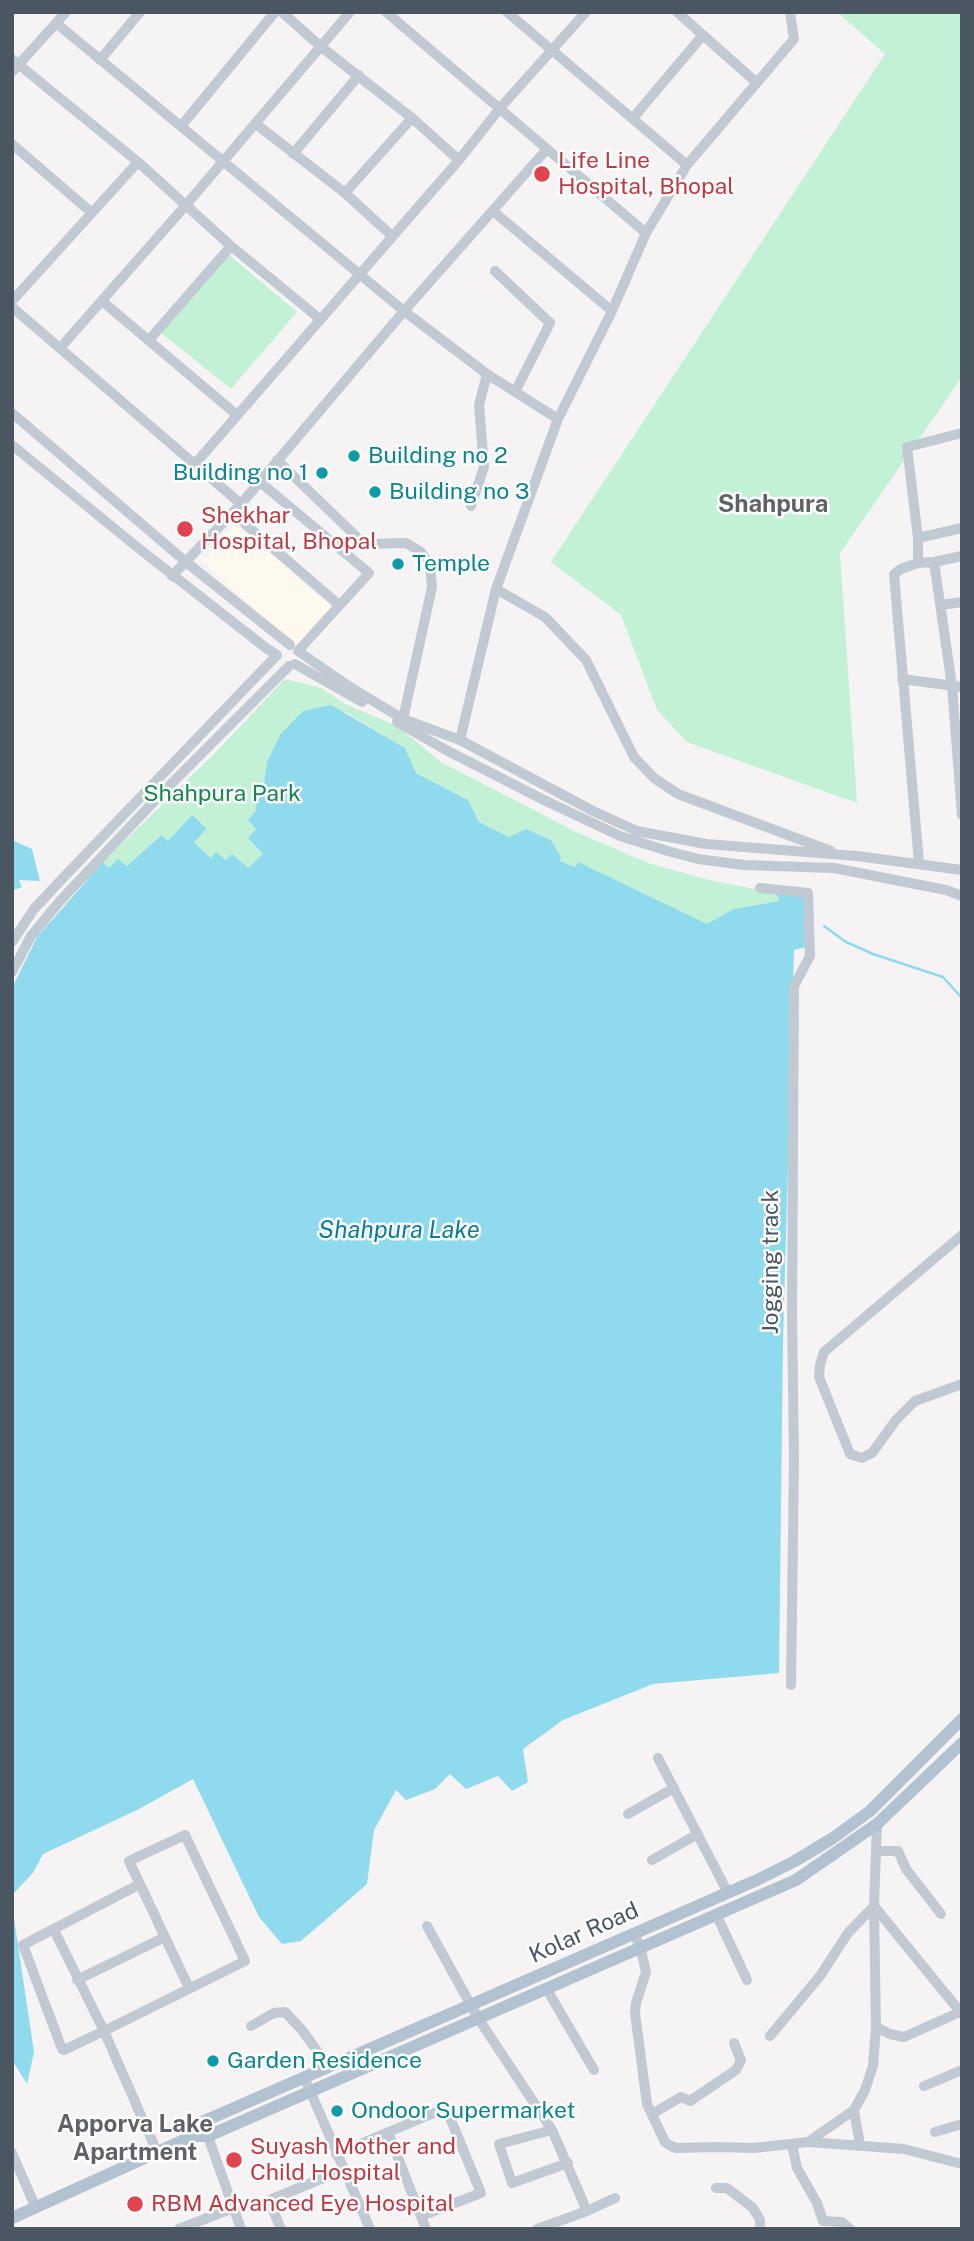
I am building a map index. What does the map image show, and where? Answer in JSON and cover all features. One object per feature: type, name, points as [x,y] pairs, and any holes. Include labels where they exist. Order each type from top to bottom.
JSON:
[{"type":"main road","name":"Kolar Road","points":[[12,2218],[193,2136],[208,2136],[545,1988],[795,1861],[849,1827],[887,1796],[962,1719]]},
{"type":"main road","name":"Kolar Road","points":[[202,2122],[472,2005],[637,1940],[716,1914],[796,1880],[877,1824],[962,1743]]},
{"type":"main road","points":[[193,2136],[202,2122]]},
{"type":"street","points":[[66,12],[14,65],[138,162],[232,246],[320,319]]},
{"type":"street","points":[[100,60],[141,12]]},
{"type":"street","points":[[182,125],[275,12]]},
{"type":"street","points":[[282,12],[459,160]]},
{"type":"street","points":[[61,347],[350,12]]},
{"type":"street","points":[[386,12],[646,233]]},
{"type":"street","points":[[507,12],[687,165]]},
{"type":"street","points":[[195,464],[459,160],[550,50],[586,12]]},
{"type":"street","points":[[677,12],[757,83]]},
{"type":"street","points":[[460,740],[496,589],[558,419],[612,311],[646,233],[687,165],[794,39],[790,12]]},
{"type":"street","points":[[56,23],[404,311],[487,374],[558,419]]},
{"type":"street","points":[[633,118],[704,35]]},
{"type":"street","points":[[293,154],[359,75]]},
{"type":"street","points":[[345,192],[412,118]]},
{"type":"street","points":[[256,124],[345,192],[392,236]]},
{"type":"street","points":[[12,144],[92,213]]},
{"type":"street","points":[[172,576],[241,504],[404,311],[547,149]]},
{"type":"street","points":[[12,301],[138,162]]},
{"type":"street","points":[[493,211],[612,311]]},
{"type":"street","points":[[149,340],[232,246]]},
{"type":"street","points":[[495,271],[550,323],[515,392]]},
{"type":"street","points":[[102,301],[237,415]]},
{"type":"street","points":[[12,307],[241,504]]},
{"type":"street","points":[[471,506],[484,467],[479,405],[487,374]]},
{"type":"street","points":[[12,413],[186,562],[294,648],[350,687],[403,719],[460,740],[593,811],[637,831],[706,844],[842,855],[962,870]]},
{"type":"street","points":[[918,563],[918,538],[906,447],[962,433]]},
{"type":"street","points":[[12,445],[172,576],[277,655],[279,662],[292,665],[446,750],[620,836],[698,859],[744,865],[834,869],[946,890],[962,896]]},
{"type":"street","points":[[277,460],[364,544],[406,543],[421,552],[430,565],[432,587],[403,719]]},
{"type":"street","points":[[12,942],[34,909],[277,655],[280,648],[294,648],[369,573],[260,482]]},
{"type":"street","points":[[245,524],[338,604]]},
{"type":"street","points":[[918,538],[962,528]]},
{"type":"street","points":[[919,863],[894,574],[918,563],[962,556]]},
{"type":"street","points":[[934,562],[957,686],[962,815]]},
{"type":"street","points":[[496,589],[545,617],[586,660],[634,757],[654,778],[678,794],[842,855]]},
{"type":"street","points":[[941,606],[962,602]]},
{"type":"street","points":[[12,972],[31,936],[60,901],[160,795],[299,658],[294,648]]},
{"type":"street","points":[[902,678],[957,686]]},
{"type":"street","points":[[834,869],[842,855]]},
{"type":"street","name":"Jogging track","points":[[760,888],[806,891],[810,956],[794,986],[791,1685]]},
{"type":"street","points":[[961,1386],[915,1401],[896,1420],[872,1453],[862,1458],[850,1454],[819,1377],[824,1352],[962,1235]]},
{"type":"street","points":[[658,1758],[728,1893]]},
{"type":"street","points":[[628,1814],[674,1788]]},
{"type":"street","points":[[808,2142],[854,2110],[865,2090],[873,2066],[876,2027],[874,1906],[877,1824]]},
{"type":"street","points":[[652,1860],[698,1834]]},
{"type":"street","points":[[140,1884],[23,1945],[62,2049],[243,1963],[245,1958],[185,1835],[131,1859],[130,1863],[140,1884],[189,1988]]},
{"type":"street","points":[[876,1851],[898,1851],[906,1869],[941,1914]]},
{"type":"street","points":[[874,1906],[961,2013],[904,2037],[876,2027]]},
{"type":"street","points":[[770,2036],[820,1976],[848,1933],[874,1906]]},
{"type":"street","points":[[716,1914],[747,1980]]},
{"type":"street","points":[[427,1926],[478,2018],[552,2130],[587,2211]]},
{"type":"street","points":[[54,1930],[104,2031],[158,2152]]},
{"type":"street","points":[[77,1980],[165,1937]]},
{"type":"street","points":[[637,1940],[646,1972],[636,2003],[636,2024],[647,2104],[665,2142],[676,2148],[754,2148],[808,2142],[860,2145],[904,2149],[962,2164]]},
{"type":"street","points":[[545,1988],[594,2070]]},
{"type":"street","points":[[251,2026],[274,2013],[285,2012],[328,2066]]},
{"type":"street","points":[[652,2113],[681,2097],[690,2101],[731,2074],[741,2060],[734,2043]]},
{"type":"street","points":[[924,2086],[962,2070]]},
{"type":"street","points":[[304,2077],[370,2229]]},
{"type":"street","points":[[336,2154],[446,2108],[481,2193],[421,2216]]},
{"type":"street","points":[[854,2110],[860,2145]]},
{"type":"street","points":[[202,2122],[241,2229]]},
{"type":"street","points":[[935,2132],[962,2124]]},
{"type":"street","points":[[552,2130],[499,2144],[512,2183],[568,2163]]},
{"type":"street","points":[[388,2132],[426,2229]]},
{"type":"street","points":[[792,2144],[797,2168],[817,2203],[823,2221],[842,2222],[850,2229]]},
{"type":"street","points":[[12,2153],[35,2206]]},
{"type":"street","points":[[281,2229],[270,2203],[272,2199],[343,2170]]},
{"type":"street","points":[[716,2188],[727,2189],[753,2208],[760,2220],[760,2229]]},
{"type":"street","points":[[537,2229],[587,2211],[615,2197]]},
{"type":"street","points":[[183,2228],[233,2208]]},
{"type":"shaded area","points":[[235,524],[341,615],[302,653],[203,562]]},
{"type":"green space","points":[[837,12],[962,12],[962,377],[840,553],[857,803],[687,742],[657,710],[621,615],[551,562],[885,54]]},
{"type":"green space","points":[[229,255],[297,312],[231,389],[159,331]]},
{"type":"green space","name":"Shahpura Park","points":[[285,679],[321,688],[345,704],[397,726],[441,762],[576,832],[648,863],[713,881],[776,893],[779,901],[734,909],[707,925],[577,862],[575,868],[559,860],[561,857],[551,840],[526,829],[509,837],[479,822],[468,800],[416,773],[405,748],[345,712],[267,762],[263,790],[256,799],[257,829],[248,838],[263,854],[247,869],[211,858],[194,841],[207,829],[168,842],[160,835],[127,866],[109,868],[103,862],[214,754]]},
{"type":"water","name":"Shahpura Lake","points":[[331,705],[405,748],[416,773],[468,800],[479,822],[509,837],[526,829],[551,840],[561,857],[560,861],[575,867],[578,862],[707,924],[734,909],[779,901],[776,893],[805,896],[807,947],[794,950],[783,1342],[779,1673],[653,1684],[563,1720],[523,1749],[528,1782],[512,1791],[498,1776],[466,1789],[450,1774],[435,1789],[406,1800],[396,1790],[374,1830],[367,1884],[301,1941],[282,1944],[259,1917],[193,1779],[139,1809],[43,1854],[33,1873],[12,1895],[12,988],[37,937],[103,862],[109,868],[118,859],[127,866],[161,835],[168,841],[192,815],[207,829],[194,842],[211,858],[216,852],[226,860],[232,854],[248,868],[263,854],[248,838],[256,829],[248,820],[256,811],[256,799],[263,790],[267,762],[280,735],[303,711]]},
{"type":"water","points":[[12,840],[32,849],[40,881],[19,880],[22,887],[14,890],[12,904]]},
{"type":"water","points":[[12,1905],[34,2052],[27,2084],[12,2060]]},
{"type":"waterway","points":[[824,926],[846,942],[873,954],[943,977],[962,998]]},
{"type":"place","name":"Life Line Hospital, Bhopal","points":[[542,174]]},
{"type":"place","name":"Building no 2","points":[[354,456]]},
{"type":"place","name":"Building no 1","points":[[322,473]]},
{"type":"place","name":"Building no 3","points":[[375,492]]},
{"type":"place","name":"Shekhar Hospital, Bhopal","points":[[185,529]]},
{"type":"place","name":"Temple","points":[[398,564]]},
{"type":"place","name":"Garden Residence","points":[[213,2061]]},
{"type":"place","name":"Ondoor Supermarket","points":[[337,2111]]},
{"type":"place","name":"Suyash Mother and Child Hospital","points":[[234,2160]]},
{"type":"place","name":"RBM Advanced Eye Hospital","points":[[135,2204]]},
{"type":"district","name":"Shahpura","points":[[773,505]]},
{"type":"district","name":"Apporva Lake Apartment","points":[[135,2139]]}]
